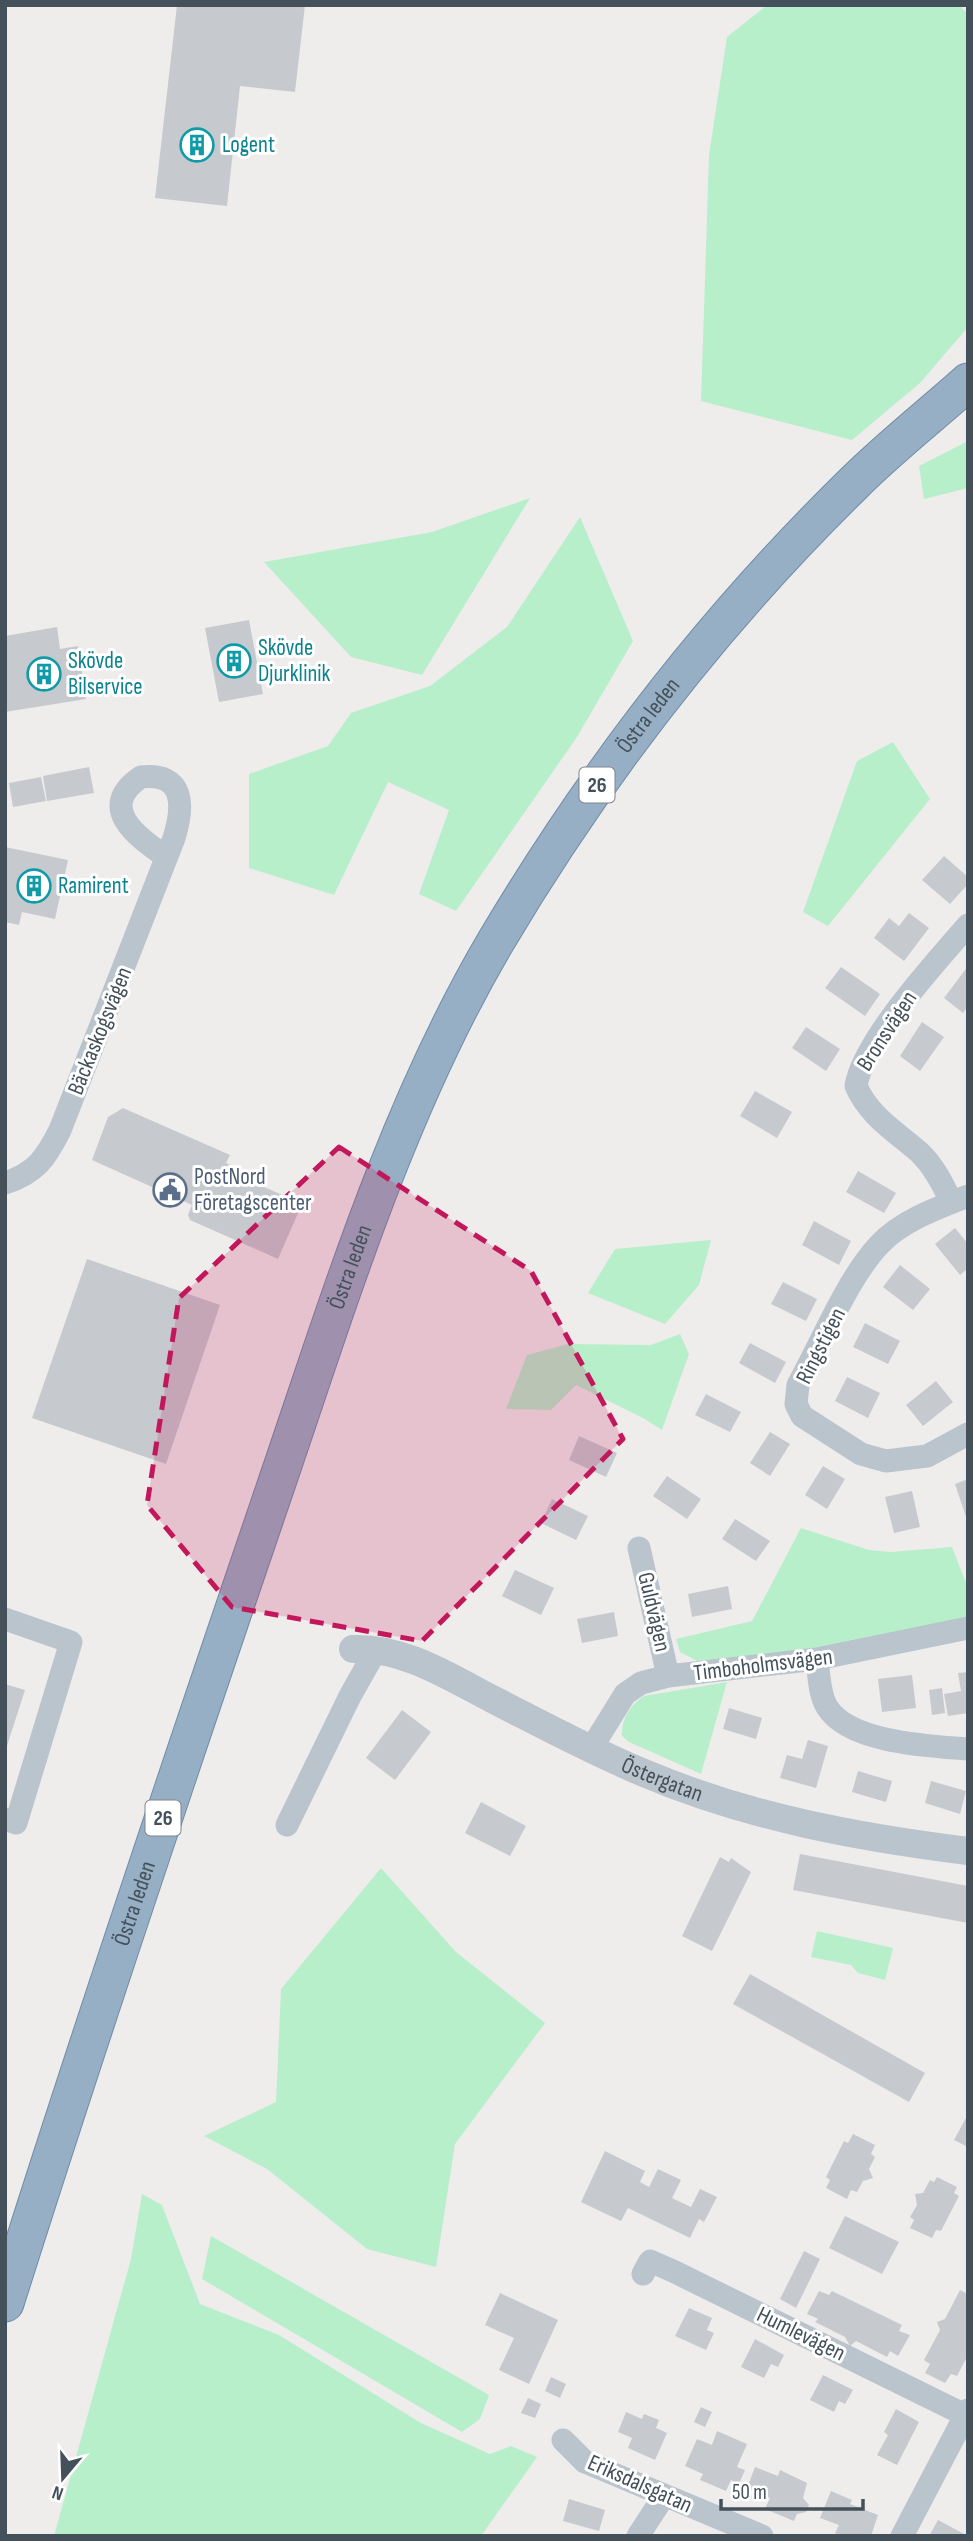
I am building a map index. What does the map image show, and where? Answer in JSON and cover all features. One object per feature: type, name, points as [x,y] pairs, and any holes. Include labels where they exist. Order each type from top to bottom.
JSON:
[{"type":"highway","name":"Östra leden","points":[[5,2302],[101,2000],[324,1348],[377,1197],[433,1063],[494,946],[568,826],[650,709],[734,609],[854,482],[968,382]]},
{"type":"street","name":"Bäckaskogsvägen","points":[[5,1183],[26,1176],[48,1153],[54,1142],[121,980],[166,857]]},
{"type":"street","name":"Bronsvägen","points":[[959,1199],[921,1154],[864,1104],[856,1086],[862,1064],[879,1039],[927,971],[968,925]]},
{"type":"street","name":"Ringstigen","points":[[959,1199],[896,1231],[879,1245],[860,1272],[799,1385],[796,1404],[803,1416],[861,1454],[886,1461],[927,1456],[968,1434]]},
{"type":"street","name":"Guldvägen","points":[[639,1548],[668,1676]]},
{"type":"street","points":[[5,1619],[71,1642],[16,1823],[5,1819]]},
{"type":"street","name":"Timboholmsvägen","points":[[590,1749],[625,1694],[641,1683],[668,1676],[817,1659],[968,1628]]},
{"type":"street","name":"Östergatan","points":[[287,1825],[365,1649],[406,1656],[590,1749],[717,1801],[796,1824],[896,1842],[968,1851]]},
{"type":"street","points":[[817,1659],[826,1705],[837,1719],[867,1733],[902,1743],[968,1749]]},
{"type":"street","name":"Humlevägen","points":[[643,2274],[650,2261],[966,2413]]},
{"type":"street","points":[[902,2536],[966,2413]]},
{"type":"street","name":"Eriksdalsgatan","points":[[563,2440],[585,2462],[762,2536]]},
{"type":"street","points":[[638,2536],[664,2496]]},
{"type":"highlighted area","points":[[339,1147],[531,1271],[623,1439],[422,1641],[232,1607],[147,1505],[179,1298]]},
{"type":"green space","points":[[767,5],[959,5],[968,14],[968,327],[920,383],[852,440],[701,401],[709,155],[727,37]]},
{"type":"green space","points":[[968,441],[968,488],[924,499],[919,466]]},
{"type":"green space","points":[[530,498],[422,675],[351,657],[264,562],[432,532]]},
{"type":"green space","points":[[580,517],[633,641],[577,737],[456,911],[419,894],[449,810],[388,782],[334,895],[249,868],[249,774],[328,746],[351,713],[430,686],[507,627]]},
{"type":"green space","points":[[893,742],[930,799],[828,926],[803,912],[857,761]]},
{"type":"green space","points":[[711,1240],[699,1285],[665,1324],[588,1293],[615,1249]]},
{"type":"green space","points":[[680,1334],[689,1354],[662,1430],[576,1385],[551,1410],[506,1409],[527,1355],[568,1344],[651,1345]]},
{"type":"green space","points":[[801,1528],[869,1550],[891,1552],[952,1547],[968,1588],[968,1620],[785,1657],[701,1663],[680,1652],[676,1639],[752,1621]]},
{"type":"green space","points":[[727,1682],[701,1774],[629,1742],[622,1736],[627,1713],[644,1696]]},
{"type":"green space","points":[[381,1868],[456,1952],[545,2023],[455,2144],[436,2267],[367,2249],[267,2169],[204,2136],[276,2102],[281,1989]]},
{"type":"green space","points":[[817,1931],[893,1948],[885,1980],[858,1973],[851,1965],[811,1957]]},
{"type":"green space","points":[[142,2194],[162,2205],[200,2304],[279,2335],[421,2423],[490,2454],[511,2446],[537,2457],[481,2536],[54,2536],[131,2259]]},
{"type":"green space","points":[[211,2236],[489,2395],[480,2419],[462,2432],[202,2279]]},
{"type":"building","name":"Logent","points":[[177,5],[305,5],[295,92],[240,86],[227,206],[155,198]]},
{"type":"building","name":"Skövde Djurklinik","points":[[249,620],[263,694],[219,702],[205,628]]},
{"type":"building","name":"Skövde Bilservice","points":[[57,627],[60,649],[78,646],[86,699],[5,712],[5,636]]},
{"type":"building","points":[[89,767],[94,793],[47,801],[43,776]]},
{"type":"building","points":[[41,777],[46,801],[13,807],[9,783]]},
{"type":"building","name":"Ramirent","points":[[5,847],[68,860],[55,919],[22,912],[19,925],[5,922]]},
{"type":"building","points":[[944,856],[968,877],[968,884],[950,904],[922,880]]},
{"type":"building","points":[[909,913],[929,928],[904,961],[874,938],[889,918],[899,926]]},
{"type":"building","points":[[968,966],[968,1006],[963,1013],[944,998]]},
{"type":"building","points":[[841,967],[880,994],[865,1016],[825,988]]},
{"type":"building","points":[[922,1022],[944,1037],[920,1071],[900,1056]]},
{"type":"building","points":[[806,1027],[840,1049],[826,1071],[792,1048]]},
{"type":"building","points":[[755,1091],[792,1112],[777,1138],[740,1116]]},
{"type":"building","points":[[123,1108],[230,1155],[226,1163],[242,1170],[240,1175],[243,1176],[245,1170],[263,1178],[260,1185],[302,1204],[278,1259],[190,1220],[188,1215],[192,1205],[92,1160],[108,1117]]},
{"type":"building","points":[[858,1171],[896,1193],[884,1213],[846,1192]]},
{"type":"building","points":[[814,1221],[851,1241],[839,1265],[802,1245]]},
{"type":"building","points":[[955,1228],[968,1244],[968,1268],[960,1275],[935,1244]]},
{"type":"building","points":[[87,1259],[220,1305],[166,1464],[32,1418]]},
{"type":"building","points":[[900,1265],[930,1289],[913,1310],[883,1287]]},
{"type":"building","points":[[783,1282],[817,1299],[806,1321],[771,1304]]},
{"type":"building","points":[[865,1323],[900,1341],[888,1364],[853,1347]]},
{"type":"building","points":[[750,1343],[786,1362],[775,1383],[739,1363]]},
{"type":"building","points":[[847,1377],[880,1393],[868,1418],[835,1401]]},
{"type":"building","points":[[936,1381],[953,1402],[923,1426],[906,1405]]},
{"type":"building","points":[[706,1394],[741,1412],[730,1432],[695,1415]]},
{"type":"building","points":[[770,1432],[790,1444],[770,1476],[750,1463]]},
{"type":"building","points":[[579,1436],[617,1453],[606,1477],[569,1460]]},
{"type":"building","points":[[823,1466],[845,1479],[827,1509],[805,1495]]},
{"type":"building","points":[[667,1476],[701,1499],[687,1519],[653,1496]]},
{"type":"building","points":[[968,1479],[968,1516],[966,1517],[955,1484]]},
{"type":"building","points":[[912,1491],[920,1527],[894,1533],[885,1497]]},
{"type":"building","points":[[552,1499],[588,1516],[576,1540],[541,1523]]},
{"type":"building","points":[[735,1519],[770,1541],[756,1561],[722,1539]]},
{"type":"building","points":[[515,1570],[554,1588],[541,1615],[502,1596]]},
{"type":"building","points":[[728,1586],[732,1609],[692,1617],[688,1594]]},
{"type":"building","points":[[614,1612],[618,1636],[582,1643],[577,1619]]},
{"type":"building","points":[[968,1672],[968,1713],[948,1716],[944,1694],[961,1691],[958,1673]]},
{"type":"building","points":[[912,1675],[916,1708],[882,1712],[878,1679]]},
{"type":"building","points":[[5,1684],[25,1690],[6,1749],[5,1749]]},
{"type":"building","points":[[942,1688],[945,1713],[932,1715],[929,1690]]},
{"type":"building","points":[[729,1708],[762,1718],[756,1739],[723,1729]]},
{"type":"building","points":[[402,1710],[431,1732],[395,1780],[366,1758]]},
{"type":"building","points":[[808,1740],[828,1746],[816,1788],[780,1778],[787,1755],[802,1759]]},
{"type":"building","points":[[858,1771],[892,1781],[886,1802],[852,1792]]},
{"type":"building","points":[[931,1781],[966,1791],[960,1814],[925,1803]]},
{"type":"building","points":[[481,1802],[526,1826],[510,1856],[465,1833]]},
{"type":"building","points":[[800,1854],[968,1886],[968,1923],[793,1890]]},
{"type":"building","points":[[720,1857],[729,1862],[731,1858],[751,1872],[712,1951],[682,1936]]},
{"type":"building","points":[[750,1974],[925,2073],[909,2102],[733,2004]]},
{"type":"building","points":[[968,2114],[968,2147],[954,2140]]},
{"type":"building","points":[[853,2134],[875,2145],[871,2154],[875,2157],[869,2169],[873,2178],[863,2181],[857,2192],[851,2190],[847,2199],[826,2188],[830,2180],[826,2177],[844,2141],[848,2143]]},
{"type":"building","points":[[605,2151],[645,2171],[640,2182],[649,2187],[658,2169],[681,2180],[672,2198],[691,2207],[700,2189],[717,2197],[704,2222],[699,2219],[690,2238],[628,2208],[621,2221],[581,2202]]},
{"type":"building","points":[[937,2177],[957,2187],[954,2193],[959,2196],[941,2231],[936,2230],[932,2238],[910,2228],[914,2220],[910,2217],[917,2205],[915,2194],[923,2193],[930,2180],[934,2182]]},
{"type":"building","points":[[845,2216],[899,2242],[882,2274],[829,2248]]},
{"type":"building","points":[[804,2251],[820,2259],[796,2308],[780,2299]]},
{"type":"building","points":[[960,2290],[968,2294],[968,2355],[957,2376],[951,2374],[945,2383],[925,2373],[930,2364],[924,2360],[940,2330],[937,2322],[945,2319]]},
{"type":"building","points":[[819,2291],[829,2295],[832,2291],[902,2325],[899,2331],[910,2335],[898,2356],[890,2351],[887,2357],[856,2341],[850,2346],[845,2337],[815,2322],[818,2319],[807,2314]]},
{"type":"building","points":[[500,2293],[558,2320],[529,2384],[499,2370],[514,2338],[485,2325]]},
{"type":"building","points":[[689,2308],[712,2318],[707,2330],[714,2333],[706,2350],[675,2336]]},
{"type":"building","points":[[755,2339],[784,2355],[778,2367],[771,2364],[764,2378],[741,2367]]},
{"type":"building","points":[[823,2375],[853,2390],[845,2404],[839,2401],[834,2412],[810,2400]]},
{"type":"building","points":[[551,2377],[566,2384],[560,2398],[545,2391]]},
{"type":"building","points":[[528,2398],[541,2404],[535,2418],[521,2413]]},
{"type":"building","points":[[701,2407],[712,2412],[705,2427],[694,2422]]},
{"type":"building","points":[[896,2409],[919,2422],[897,2465],[877,2455],[888,2435],[884,2432]]},
{"type":"building","points":[[626,2412],[642,2419],[644,2414],[659,2420],[656,2428],[667,2433],[655,2460],[628,2448],[632,2438],[618,2432]]},
{"type":"building","points":[[717,2431],[747,2444],[737,2467],[745,2470],[739,2484],[731,2480],[726,2491],[700,2480],[703,2474],[685,2466],[697,2439],[712,2445]]},
{"type":"building","points":[[755,2467],[778,2476],[780,2470],[807,2483],[803,2498],[809,2505],[806,2512],[797,2514],[794,2521],[765,2509],[770,2498],[747,2488]]},
{"type":"building","points":[[831,2491],[852,2500],[850,2504],[878,2515],[871,2536],[842,2536],[835,2533],[839,2525],[820,2518]]},
{"type":"building","points":[[569,2499],[605,2510],[599,2531],[563,2521]]},
{"type":"building","points":[[938,2520],[968,2536],[929,2536]]},
{"type":"place","name":"Logent","points":[[197,145]]},
{"type":"place","name":"Skövde Djurklinik","points":[[234,661]]},
{"type":"place","name":"Skövde Bilservice","points":[[44,674]]},
{"type":"place","name":"Ramirent","points":[[34,886]]},
{"type":"place","name":"PostNord Företagscenter","points":[[170,1190]]}]
